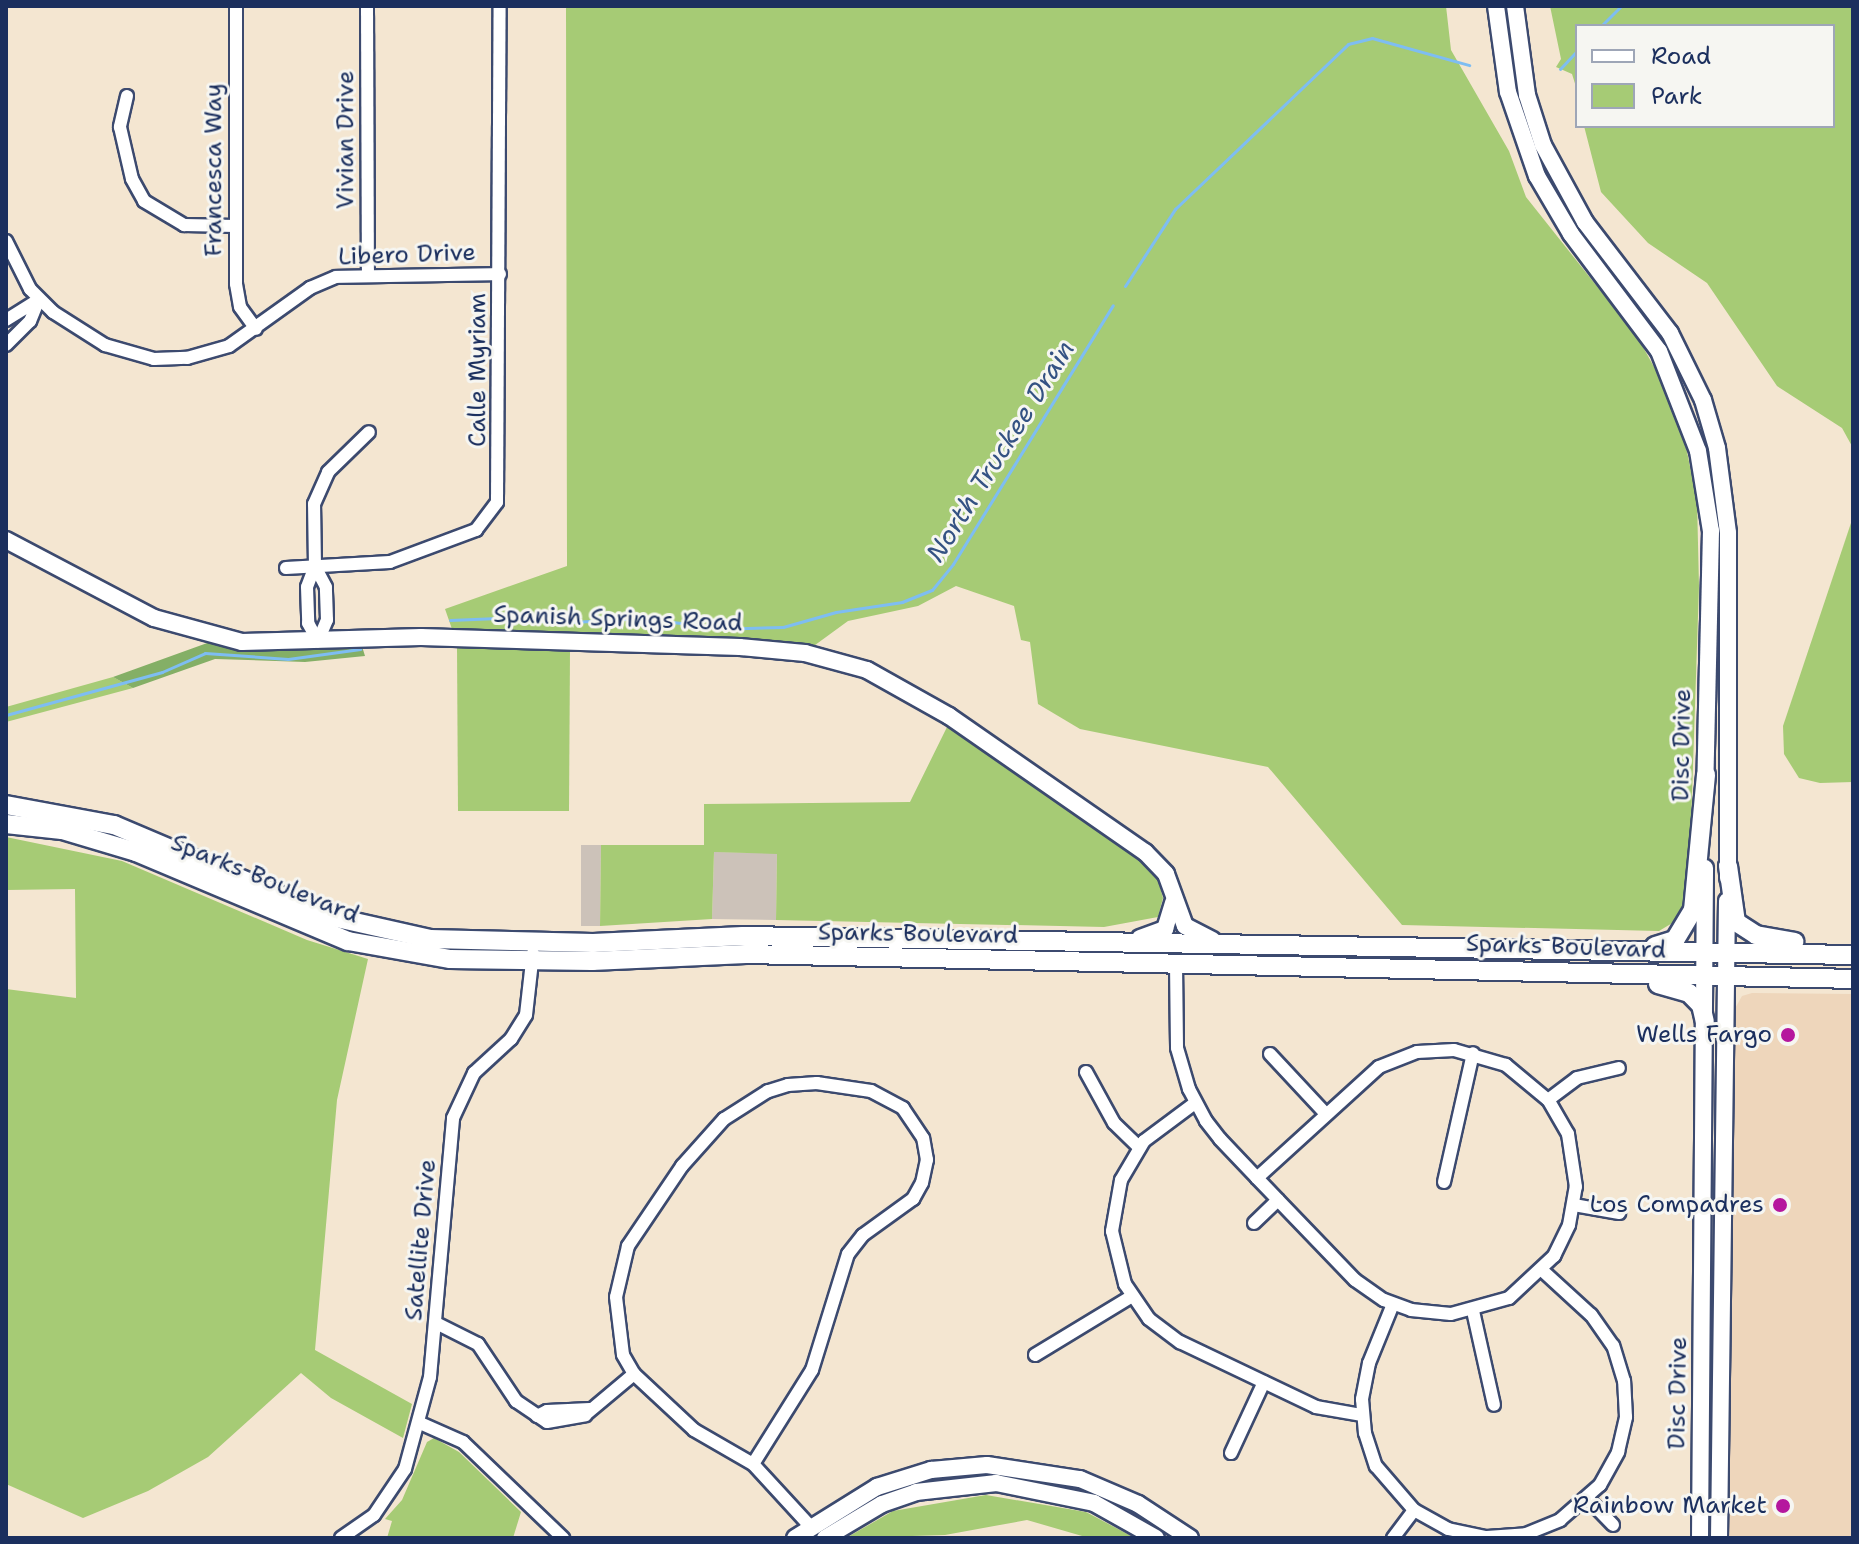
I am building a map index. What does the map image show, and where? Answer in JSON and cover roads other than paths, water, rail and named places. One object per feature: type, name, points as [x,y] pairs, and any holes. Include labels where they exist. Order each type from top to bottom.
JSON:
[{"type":"main road","name":"Disc Drive","points":[[1496,6],[1508,92],[1537,176],[1585,255],[1646,330],[1694,436],[1711,531],[1703,952],[1700,1538]]},
{"type":"main road","name":"Disc Drive","points":[[1515,6],[1527,95],[1543,145],[1585,222],[1670,333],[1694,379],[1717,448],[1728,533],[1728,866],[1719,1538]]},
{"type":"main road","name":"Spanish Springs Road","points":[[6,540],[133,608],[183,629],[242,642],[409,637],[692,644],[836,660],[918,696],[1117,832],[1158,864],[1190,932],[1246,947]]},
{"type":"main road","points":[[1637,950],[1675,940],[1689,922],[1706,775]]},
{"type":"main road","name":"Sparks Boulevard","points":[[6,805],[114,825],[328,916],[372,929],[533,952],[1853,979]]},
{"type":"main road","name":"Sparks Boulevard","points":[[6,824],[62,830],[124,847],[312,929],[369,947],[450,959],[716,936],[1853,955]]},
{"type":"main road","points":[[1728,866],[1732,912],[1746,930],[1783,942],[1853,944]]},
{"type":"main road","points":[[1111,943],[1162,932],[1172,916],[1173,892]]},
{"type":"main road","points":[[999,941],[1163,955],[1176,964],[1187,955],[1287,956],[1361,946]]},
{"type":"main road","points":[[1552,971],[1676,986],[1696,998],[1705,1022]]},
{"type":"main road","points":[[795,1538],[810,1526],[900,1479],[987,1465],[1080,1479],[1138,1504],[1190,1538]]},
{"type":"main road","points":[[825,1538],[882,1504],[946,1485],[983,1483],[1065,1493],[1113,1512],[1156,1538]]},
{"type":"street","name":"Francesca Way","points":[[236,6],[237,296],[256,329]]},
{"type":"street","name":"Vivian Drive","points":[[367,6],[368,273]]},
{"type":"street","name":"Calle Myriam","points":[[286,568],[390,562],[464,536],[491,514],[501,477],[500,6]]},
{"type":"street","points":[[127,96],[120,127],[132,179],[144,201],[184,225],[236,226]]},
{"type":"street","name":"Libero Drive","points":[[6,241],[39,299],[105,345],[154,359],[214,352],[256,329],[310,288],[336,277],[368,273],[500,274]]},
{"type":"street","points":[[6,320],[39,299]]},
{"type":"street","points":[[6,345],[30,321],[39,299]]},
{"type":"street","points":[[318,641],[308,623],[307,587],[315,566],[317,493],[328,472],[369,432]]},
{"type":"street","points":[[315,566],[326,587],[327,609],[318,641]]},
{"type":"street","name":"Satellite Drive","points":[[341,1538],[387,1501],[405,1469],[420,1423],[436,1323],[458,1102],[474,1073],[521,1026],[530,1000],[533,952]]},
{"type":"street","points":[[1176,964],[1177,1048],[1195,1103],[1257,1178],[1355,1280],[1393,1304],[1431,1314],[1473,1311],[1509,1298],[1543,1271],[1562,1242],[1574,1205],[1573,1152],[1548,1100],[1522,1075],[1473,1053],[1435,1050],[1398,1058],[1364,1076],[1257,1178]]},
{"type":"street","points":[[1444,1182],[1473,1053]]},
{"type":"street","points":[[1270,1054],[1325,1113]]},
{"type":"street","points":[[1548,1100],[1577,1078],[1619,1068]]},
{"type":"street","points":[[1086,1072],[1114,1123],[1139,1147]]},
{"type":"street","points":[[753,1464],[812,1370],[848,1254],[863,1235],[913,1199],[922,1183],[927,1160],[923,1138],[903,1108],[871,1091],[817,1083],[768,1091],[724,1119],[682,1166],[628,1246],[616,1297],[617,1328],[634,1374],[694,1430],[753,1464],[810,1526]]},
{"type":"street","points":[[1195,1103],[1158,1127],[1139,1147],[1121,1180],[1113,1213],[1114,1250],[1132,1296],[1149,1319],[1180,1342],[1331,1412],[1362,1415]]},
{"type":"street","points":[[1254,1223],[1278,1200]]},
{"type":"street","points":[[1574,1205],[1619,1213]]},
{"type":"street","points":[[1393,1304],[1369,1363],[1362,1415],[1376,1466],[1414,1510],[1467,1535],[1506,1537],[1544,1528],[1588,1499],[1621,1444],[1624,1381],[1603,1329],[1543,1271]]},
{"type":"street","points":[[1035,1355],[1132,1296]]},
{"type":"street","points":[[1473,1311],[1494,1405]]},
{"type":"street","points":[[436,1323],[478,1344],[516,1401],[537,1416],[565,1415],[590,1409],[634,1374]]},
{"type":"street","points":[[1231,1453],[1264,1382]]},
{"type":"street","points":[[420,1423],[463,1442],[563,1538]]},
{"type":"street","points":[[1588,1499],[1613,1525]]},
{"type":"street","points":[[1393,1538],[1414,1510]]},
{"type":"waterway","name":"North Truckee Drain","points":[[1603,24],[1621,6]]},
{"type":"waterway","name":"North Truckee Drain","points":[[1125,286],[1175,209],[1348,44],[1372,38],[1469,65]]},
{"type":"waterway","name":"North Truckee Drain","points":[[1560,69],[1575,53]]},
{"type":"waterway","name":"North Truckee Drain","points":[[715,629],[783,627],[836,612],[902,602],[932,590],[953,564],[1113,305]]},
{"type":"waterway","name":"North Truckee Drain","points":[[450,620],[518,617],[556,623],[641,618],[697,625]]},
{"type":"waterway","name":"North Truckee Drain","points":[[6,715],[162,672],[205,653],[288,659],[360,649]]},
{"type":"place","name":"Wells Fargo","points":[[1788,1035]]},
{"type":"place","name":"Los Compadres","points":[[1780,1205]]},
{"type":"place","name":"Rainbow Market","points":[[1783,1506]]}]
